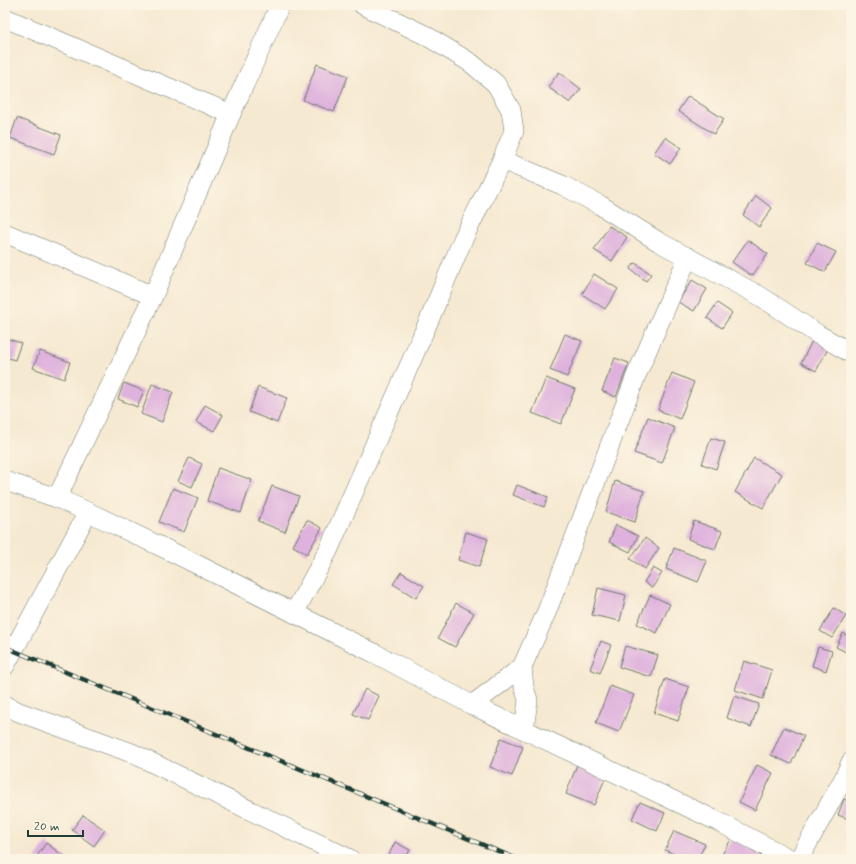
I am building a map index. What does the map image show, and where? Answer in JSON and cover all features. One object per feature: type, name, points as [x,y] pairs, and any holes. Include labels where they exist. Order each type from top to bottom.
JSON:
[{"type":"street","points":[[57,498],[153,296],[230,114],[280,5]]},
{"type":"street","points":[[294,613],[328,551],[463,239],[502,160],[514,131],[511,110],[496,84],[471,63],[425,35],[363,5]]},
{"type":"street","points":[[5,18],[230,114]]},
{"type":"street","points":[[502,160],[574,192],[625,220],[659,242],[760,296],[819,335],[851,353]]},
{"type":"street","points":[[5,233],[153,296]]},
{"type":"street","points":[[472,705],[522,667],[547,611],[636,376],[688,257]]},
{"type":"street","points":[[5,481],[57,498],[88,512],[376,654],[472,705],[717,821],[790,859]]},
{"type":"street","points":[[5,666],[88,512]]},
{"type":"street","points":[[522,667],[524,687],[528,700],[524,730]]},
{"type":"street","points":[[5,705],[19,712],[132,753],[350,859]]},
{"type":"street","points":[[800,859],[845,776],[851,762]]},
{"type":"building","points":[[317,64],[348,76],[334,112],[303,100]]},
{"type":"building","points":[[559,72],[581,89],[570,103],[548,87]]},
{"type":"building","points":[[688,96],[724,119],[714,134],[678,111]]},
{"type":"building","points":[[17,118],[61,135],[54,154],[10,138]]},
{"type":"building","points":[[665,137],[681,148],[670,164],[654,153]]},
{"type":"building","points":[[756,196],[772,208],[759,227],[743,215]]},
{"type":"building","points":[[609,226],[627,237],[612,261],[594,250]]},
{"type":"building","points":[[748,240],[768,254],[752,276],[732,262]]},
{"type":"building","points":[[817,243],[836,252],[825,272],[807,263]]},
{"type":"building","points":[[635,263],[651,274],[646,281],[630,269]]},
{"type":"building","points":[[594,274],[618,289],[605,309],[582,294]]},
{"type":"building","points":[[692,280],[707,289],[694,311],[678,302]]},
{"type":"building","points":[[717,303],[732,313],[722,328],[707,318]]},
{"type":"building","points":[[565,334],[582,341],[567,377],[550,370]]},
{"type":"building","points":[[814,337],[830,345],[816,371],[801,363]]},
{"type":"building","points":[[5,338],[21,343],[15,360],[5,357]]},
{"type":"building","points":[[40,351],[70,362],[64,379],[33,368]]},
{"type":"building","points":[[615,358],[629,363],[616,397],[602,391]]},
{"type":"building","points":[[672,373],[694,382],[680,419],[658,410]]},
{"type":"building","points":[[546,378],[575,389],[561,424],[532,413]]},
{"type":"building","points":[[124,383],[144,391],[137,407],[118,399]]},
{"type":"building","points":[[152,384],[173,392],[162,422],[141,414]]},
{"type":"building","points":[[258,387],[287,398],[277,423],[249,412]]},
{"type":"building","points":[[205,405],[223,415],[214,431],[196,422]]},
{"type":"building","points":[[648,417],[675,428],[662,463],[634,453]]},
{"type":"building","points":[[711,438],[725,442],[716,469],[702,464]]},
{"type":"building","points":[[189,458],[202,464],[192,487],[178,481]]},
{"type":"building","points":[[754,458],[782,474],[763,508],[735,492]]},
{"type":"building","points":[[218,468],[252,480],[241,513],[207,501]]},
{"type":"building","points":[[615,481],[644,491],[635,522],[606,512]]},
{"type":"building","points":[[517,485],[548,497],[544,507],[513,495]]},
{"type":"building","points":[[272,486],[299,496],[285,532],[258,521]]},
{"type":"building","points":[[173,488],[198,498],[184,532],[159,522]]},
{"type":"building","points":[[307,520],[322,528],[307,554],[293,546]]},
{"type":"building","points":[[694,521],[722,531],[715,549],[688,539]]},
{"type":"building","points":[[616,525],[638,536],[630,552],[609,542]]},
{"type":"building","points":[[466,532],[488,539],[479,567],[458,560]]},
{"type":"building","points":[[645,538],[659,548],[645,569],[630,559]]},
{"type":"building","points":[[674,548],[707,561],[698,582],[666,569]]},
{"type":"building","points":[[653,568],[662,573],[652,588],[644,582]]},
{"type":"building","points":[[401,572],[424,586],[416,598],[393,584]]},
{"type":"building","points":[[598,588],[626,595],[620,621],[592,615]]},
{"type":"building","points":[[650,595],[670,604],[657,633],[637,624]]},
{"type":"building","points":[[456,603],[474,613],[455,647],[438,638]]},
{"type":"building","points":[[834,608],[846,616],[832,638],[820,631]]},
{"type":"building","points":[[843,633],[851,638],[851,647],[848,653],[836,647]]},
{"type":"building","points":[[601,641],[611,645],[600,673],[590,669]]},
{"type":"building","points":[[625,646],[658,655],[651,677],[619,667]]},
{"type":"building","points":[[818,647],[832,651],[826,671],[812,666]]},
{"type":"building","points":[[744,661],[772,670],[763,699],[735,690]]},
{"type":"building","points":[[665,679],[689,687],[678,721],[654,713]]},
{"type":"building","points":[[610,686],[634,695],[619,732],[596,723]]},
{"type":"building","points":[[365,689],[379,696],[368,720],[353,714]]},
{"type":"building","points":[[734,696],[759,704],[751,727],[727,718]]},
{"type":"building","points":[[784,727],[804,736],[791,764],[771,755]]},
{"type":"building","points":[[501,738],[523,747],[512,776],[490,767]]},
{"type":"building","points":[[578,762],[607,774],[594,805],[566,794]]},
{"type":"building","points":[[757,765],[773,773],[755,810],[739,802]]},
{"type":"building","points":[[844,799],[851,802],[851,820],[838,815]]},
{"type":"building","points":[[640,802],[665,813],[657,831],[632,819]]},
{"type":"building","points":[[83,815],[105,830],[94,846],[72,830]]},
{"type":"building","points":[[674,831],[705,844],[698,859],[685,859],[665,850]]},
{"type":"building","points":[[732,838],[762,856],[760,859],[719,859]]},
{"type":"building","points":[[395,842],[410,850],[405,859],[387,859]]},
{"type":"building","points":[[46,843],[68,859],[35,859]]},
{"type":"railway","points":[[5,647],[517,859]]}]
